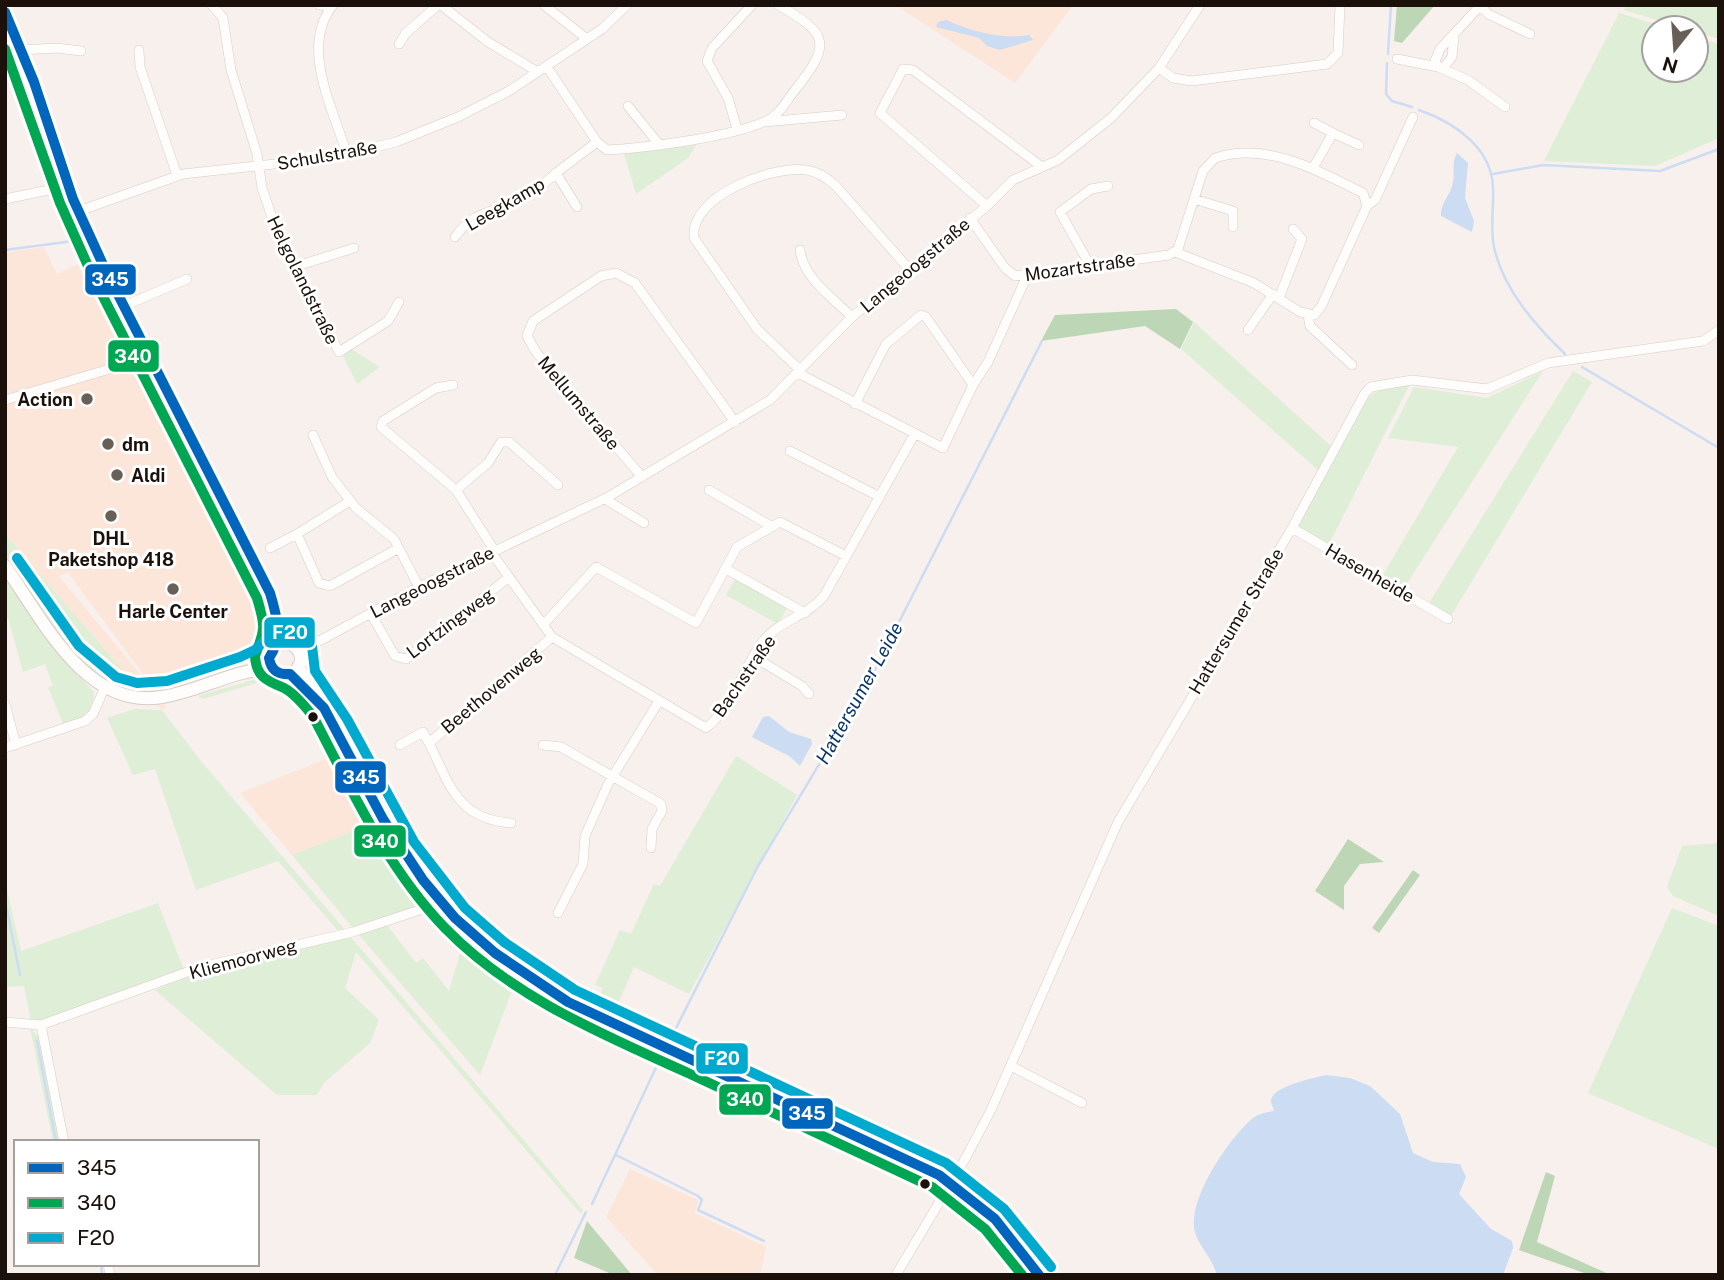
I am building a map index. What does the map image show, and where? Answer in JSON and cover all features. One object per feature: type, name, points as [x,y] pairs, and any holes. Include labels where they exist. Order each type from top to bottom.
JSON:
[{"type":"main road","points":[[5,566],[74,661],[105,687],[134,696],[162,697],[270,663],[282,645],[299,652],[294,671]]},
{"type":"main road","points":[[270,663],[280,674],[294,671]]},
{"type":"main road","points":[[294,671],[335,726],[402,850],[441,902],[495,953],[568,1002],[781,1104],[918,1165],[951,1183],[998,1221],[1039,1275]]},
{"type":"street","name":"Helgolandstraße","points":[[212,5],[223,18],[231,70],[257,154],[275,229],[339,352],[388,321],[400,302]]},
{"type":"street","points":[[319,5],[332,6],[318,35],[318,51],[347,155]]},
{"type":"street","points":[[399,44],[406,33],[440,5],[488,42],[542,70],[597,142],[607,150],[737,129],[764,122],[842,115]]},
{"type":"street","points":[[544,5],[587,39]]},
{"type":"street","name":"Schulstraße","points":[[79,211],[177,175],[347,155],[396,142],[491,102],[587,39],[626,5]]},
{"type":"street","points":[[737,129],[728,97],[707,61],[712,48],[752,5]]},
{"type":"street","points":[[764,122],[783,107],[821,53],[820,39],[815,32],[778,5]]},
{"type":"street","name":"Langeoogstraße","points":[[299,652],[419,587],[605,499],[769,400],[852,317],[987,206],[1013,180],[1042,167],[1092,136],[1135,96],[1159,68],[1200,5]]},
{"type":"street","points":[[1159,68],[1172,78],[1192,81],[1327,64],[1339,50],[1340,5]]},
{"type":"street","points":[[1440,67],[1437,54],[1480,6],[1530,34]]},
{"type":"street","points":[[5,11],[68,186],[124,306],[256,566],[276,617],[282,645]]},
{"type":"street","points":[[1440,67],[1452,57],[1454,36]]},
{"type":"street","points":[[20,50],[57,48],[81,51]]},
{"type":"street","points":[[139,50],[140,66],[177,175]]},
{"type":"street","points":[[1397,59],[1440,67],[1468,80],[1505,107]]},
{"type":"street","points":[[987,206],[880,113],[899,72],[904,69],[913,70],[1042,167]]},
{"type":"street","points":[[628,106],[658,143]]},
{"type":"street","points":[[1309,320],[1321,307],[1367,206],[1375,200],[1413,117]]},
{"type":"street","points":[[1314,123],[1359,145]]},
{"type":"street","points":[[1313,168],[1333,133]]},
{"type":"street","name":"Leegkamp","points":[[455,237],[463,226],[492,207],[504,206],[556,173],[597,142]]},
{"type":"street","points":[[1352,365],[1309,320],[1276,296],[1254,284],[1175,253],[1203,171],[1209,163],[1223,155],[1277,158],[1313,168],[1363,193],[1367,206]]},
{"type":"street","points":[[909,269],[835,186],[822,175],[807,170],[753,177],[702,211],[693,228],[694,238],[757,329],[799,372],[855,404],[943,448],[973,385],[988,362],[1027,276]]},
{"type":"street","name":"Leegkamp","points":[[556,173],[577,207]]},
{"type":"street","points":[[5,199],[68,186]]},
{"type":"street","points":[[1091,267],[1060,212],[1091,190],[1108,187]]},
{"type":"street","points":[[1194,199],[1233,211],[1233,227]]},
{"type":"street","name":"Mozartstraße","points":[[970,218],[1005,268],[1016,276],[1175,253]]},
{"type":"street","points":[[1248,330],[1276,296],[1302,239],[1293,229]]},
{"type":"street","points":[[294,267],[354,248]]},
{"type":"street","points":[[800,250],[802,262],[813,278],[852,317]]},
{"type":"street","name":"Mellumstraße","points":[[642,477],[536,352],[527,336],[533,321],[601,276],[616,273],[635,283],[734,422]]},
{"type":"street","points":[[124,306],[187,279]]},
{"type":"street","points":[[855,404],[886,344],[921,315],[926,317],[973,385]]},
{"type":"street","name":"Hattersumer Straße","points":[[896,1275],[951,1183],[1011,1066],[1118,822],[1292,528],[1360,401],[1371,387],[1412,380],[1487,389],[1548,363],[1703,341],[1719,330]]},
{"type":"street","points":[[5,400],[150,357]]},
{"type":"street","points":[[453,385],[436,388],[383,421],[381,427],[456,490],[492,551]]},
{"type":"street","points":[[313,435],[332,477],[350,502],[394,539],[419,587]]},
{"type":"street","name":"Bachstraße","points":[[492,551],[552,638],[706,728],[728,700],[773,631],[805,613],[824,596],[914,435]]},
{"type":"street","points":[[456,490],[488,463],[501,442],[509,442],[558,485]]},
{"type":"street","points":[[790,451],[880,497]]},
{"type":"street","points":[[709,490],[772,526]]},
{"type":"street","points":[[605,499],[644,523]]},
{"type":"street","points":[[270,548],[350,502]]},
{"type":"street","points":[[544,624],[596,567],[696,623],[737,547],[772,526],[784,522],[846,556]]},
{"type":"street","name":"Hasenheide","points":[[1292,528],[1448,619]]},
{"type":"street","points":[[298,534],[319,583],[326,586],[399,548]]},
{"type":"street","points":[[726,569],[805,613]]},
{"type":"street","name":"Lortzingweg","points":[[371,614],[395,656],[406,659],[509,577]]},
{"type":"street","name":"Beethovenweg","points":[[429,743],[552,638]]},
{"type":"street","points":[[754,657],[803,686],[809,694]]},
{"type":"street","points":[[5,748],[85,721],[93,714],[105,687]]},
{"type":"street","points":[[558,913],[583,864],[587,829],[614,775],[659,701]]},
{"type":"street","points":[[5,704],[16,745]]},
{"type":"street","name":"Beethovenweg","points":[[400,745],[423,732],[460,803],[492,821],[510,822]]},
{"type":"street","points":[[543,745],[561,747],[661,804],[662,811],[652,829],[651,848]]},
{"type":"street","name":"Kliemoorweg","points":[[5,1022],[41,1025],[201,967],[353,932],[441,902]]},
{"type":"street","points":[[41,1025],[64,1140]]},
{"type":"street","points":[[1011,1066],[1082,1103]]},
{"type":"shaded area","points":[[895,5],[1073,5],[1015,83]]},
{"type":"shaded area","points":[[44,247],[57,274],[94,257],[144,366],[262,601],[268,629],[254,655],[155,690],[68,573],[59,576],[167,707],[162,710],[137,687],[5,534],[5,253]]},
{"type":"shaded area","points":[[339,754],[374,823],[292,855],[240,793]]},
{"type":"shaded area","points":[[630,1169],[698,1200],[695,1213],[766,1247],[760,1275],[658,1275],[606,1217]]},
{"type":"green space","points":[[1397,5],[1435,5],[1402,43],[1394,41]]},
{"type":"green space","points":[[1626,5],[1719,5],[1719,39],[1710,36],[1710,14],[1640,15],[1624,10]]},
{"type":"green space","points":[[1619,13],[1640,19],[1640,84],[1710,84],[1710,41],[1719,44],[1719,138],[1655,166],[1544,161]]},
{"type":"green space","points":[[696,145],[688,158],[636,194],[624,154]]},
{"type":"green space","points":[[1176,309],[1193,322],[1180,349],[1145,326],[1041,341],[1055,315]]},
{"type":"green space","points":[[1194,322],[1331,446],[1318,470],[1181,349]]},
{"type":"green space","points":[[351,349],[380,367],[357,384],[343,356]]},
{"type":"green space","points":[[1543,371],[1404,588],[1383,575],[1458,447],[1388,438],[1414,387],[1487,398]]},
{"type":"green space","points":[[1573,371],[1592,382],[1451,616],[1429,603]]},
{"type":"green space","points":[[1410,384],[1329,544],[1298,527],[1358,408],[1381,390]]},
{"type":"green space","points":[[5,534],[143,692],[113,685],[98,677],[71,650],[5,560]]},
{"type":"green space","points":[[5,577],[94,692],[89,710],[75,722],[63,724],[48,687],[53,686],[45,664],[23,672],[8,618],[5,619]]},
{"type":"green space","points":[[735,579],[787,608],[778,624],[726,595]]},
{"type":"green space","points":[[263,677],[290,686],[336,748],[332,750],[289,692],[260,682],[203,699],[198,696]]},
{"type":"green space","points":[[134,709],[162,710],[200,760],[346,931],[339,932],[278,861],[196,890],[155,769],[133,775],[107,718]]},
{"type":"green space","points":[[736,756],[797,795],[689,994],[634,967],[613,1015],[593,1008],[603,988],[595,985],[620,930],[631,934],[654,884],[660,886]]},
{"type":"green space","points":[[374,823],[387,846],[430,904],[353,928],[292,855]]},
{"type":"green space","points":[[1348,839],[1384,862],[1360,864],[1344,886],[1344,910],[1315,891]]},
{"type":"green space","points":[[1719,843],[1719,916],[1673,896],[1667,887],[1682,846]]},
{"type":"green space","points":[[1413,870],[1420,875],[1379,933],[1372,928]]},
{"type":"green space","points":[[5,882],[21,951],[158,903],[184,970],[42,1020],[31,1021],[24,986],[5,987]]},
{"type":"green space","points":[[1672,908],[1719,926],[1719,1149],[1588,1093]]},
{"type":"green space","points":[[387,925],[416,963],[423,958],[449,991],[464,940],[516,982],[656,1057],[654,1062],[513,988],[480,1075],[358,934]]},
{"type":"green space","points":[[350,936],[583,1210],[581,1214],[356,952],[345,988],[379,1020],[370,1043],[324,1083],[317,1095],[277,1095],[155,990],[205,970]]},
{"type":"green space","points":[[30,1027],[40,1039],[60,1140],[53,1140]]},
{"type":"green space","points":[[1546,1172],[1555,1176],[1537,1242],[1611,1275],[1590,1275],[1519,1250]]},
{"type":"green space","points":[[587,1221],[632,1275],[614,1275],[574,1258]]},
{"type":"water","points":[[946,20],[986,34],[1029,35],[1033,40],[1000,50],[987,46],[979,38],[936,27],[938,22]]},
{"type":"water","points":[[1457,153],[1468,163],[1465,198],[1474,221],[1472,232],[1441,216],[1442,207],[1452,187]]},
{"type":"water","points":[[769,716],[789,732],[811,739],[812,744],[800,766],[789,756],[752,737],[763,717]]},
{"type":"water","points":[[1326,1075],[1350,1078],[1370,1086],[1400,1114],[1413,1153],[1433,1162],[1460,1164],[1466,1177],[1459,1194],[1491,1229],[1512,1241],[1513,1248],[1503,1275],[1217,1275],[1197,1238],[1194,1226],[1199,1199],[1213,1168],[1243,1127],[1260,1114],[1274,1111],[1271,1101],[1278,1091]]},
{"type":"waterway","points":[[1388,54],[1391,5]]},
{"type":"waterway","points":[[1387,63],[1386,94],[1392,101],[1412,107]]},
{"type":"waterway","points":[[1419,110],[1457,129],[1478,148],[1486,160],[1493,188],[1492,232],[1498,262],[1522,305],[1565,354]]},
{"type":"waterway","points":[[1493,174],[1543,165],[1660,171],[1719,149]]},
{"type":"waterway","points":[[5,250],[81,240]]},
{"type":"waterway","name":"Hattersumer Leide","points":[[669,1042],[758,866],[868,683],[1042,341]]},
{"type":"waterway","points":[[1582,367],[1719,448]]},
{"type":"waterway","points":[[5,900],[20,975]]},
{"type":"waterway","points":[[37,1041],[56,1140]]},
{"type":"waterway","name":"Hattersumer Leide","points":[[592,1204],[660,1059]]},
{"type":"waterway","points":[[616,1155],[698,1196],[702,1200],[698,1210],[764,1241]]},
{"type":"waterway","name":"Hattersumer Leide","points":[[555,1275],[586,1212]]},
{"type":"waterway","points":[[101,1266],[102,1275]]},
{"type":"transit line","name":"345","points":[[5,12],[34,82],[73,199],[105,269],[270,593],[277,627],[276,643],[269,658],[271,666],[279,673],[290,674],[324,708],[383,819],[423,880],[455,918],[495,953],[568,1002],[939,1175],[995,1219],[1039,1275]]},
{"type":"transit line","name":"340","points":[[5,49],[60,203],[92,275],[257,598],[263,628],[255,656],[260,674],[293,694],[310,713],[373,830],[425,905],[471,952],[499,974],[559,1012],[932,1187],[985,1229],[1022,1275]]},
{"type":"transit line","name":"F20","points":[[17,558],[79,646],[116,677],[137,683],[167,681],[240,657],[255,650],[273,632],[300,633],[312,646],[315,671],[347,719],[414,842],[465,908],[504,942],[575,990],[946,1163],[1004,1209],[1051,1267]]},
{"type":"place","name":"Action","points":[[87,399]]},
{"type":"place","name":"dm","points":[[108,444]]},
{"type":"place","name":"Aldi","points":[[117,475]]},
{"type":"place","name":"DHL Paketshop 418","points":[[111,516]]},
{"type":"place","name":"Harle Center","points":[[173,589]]}]
